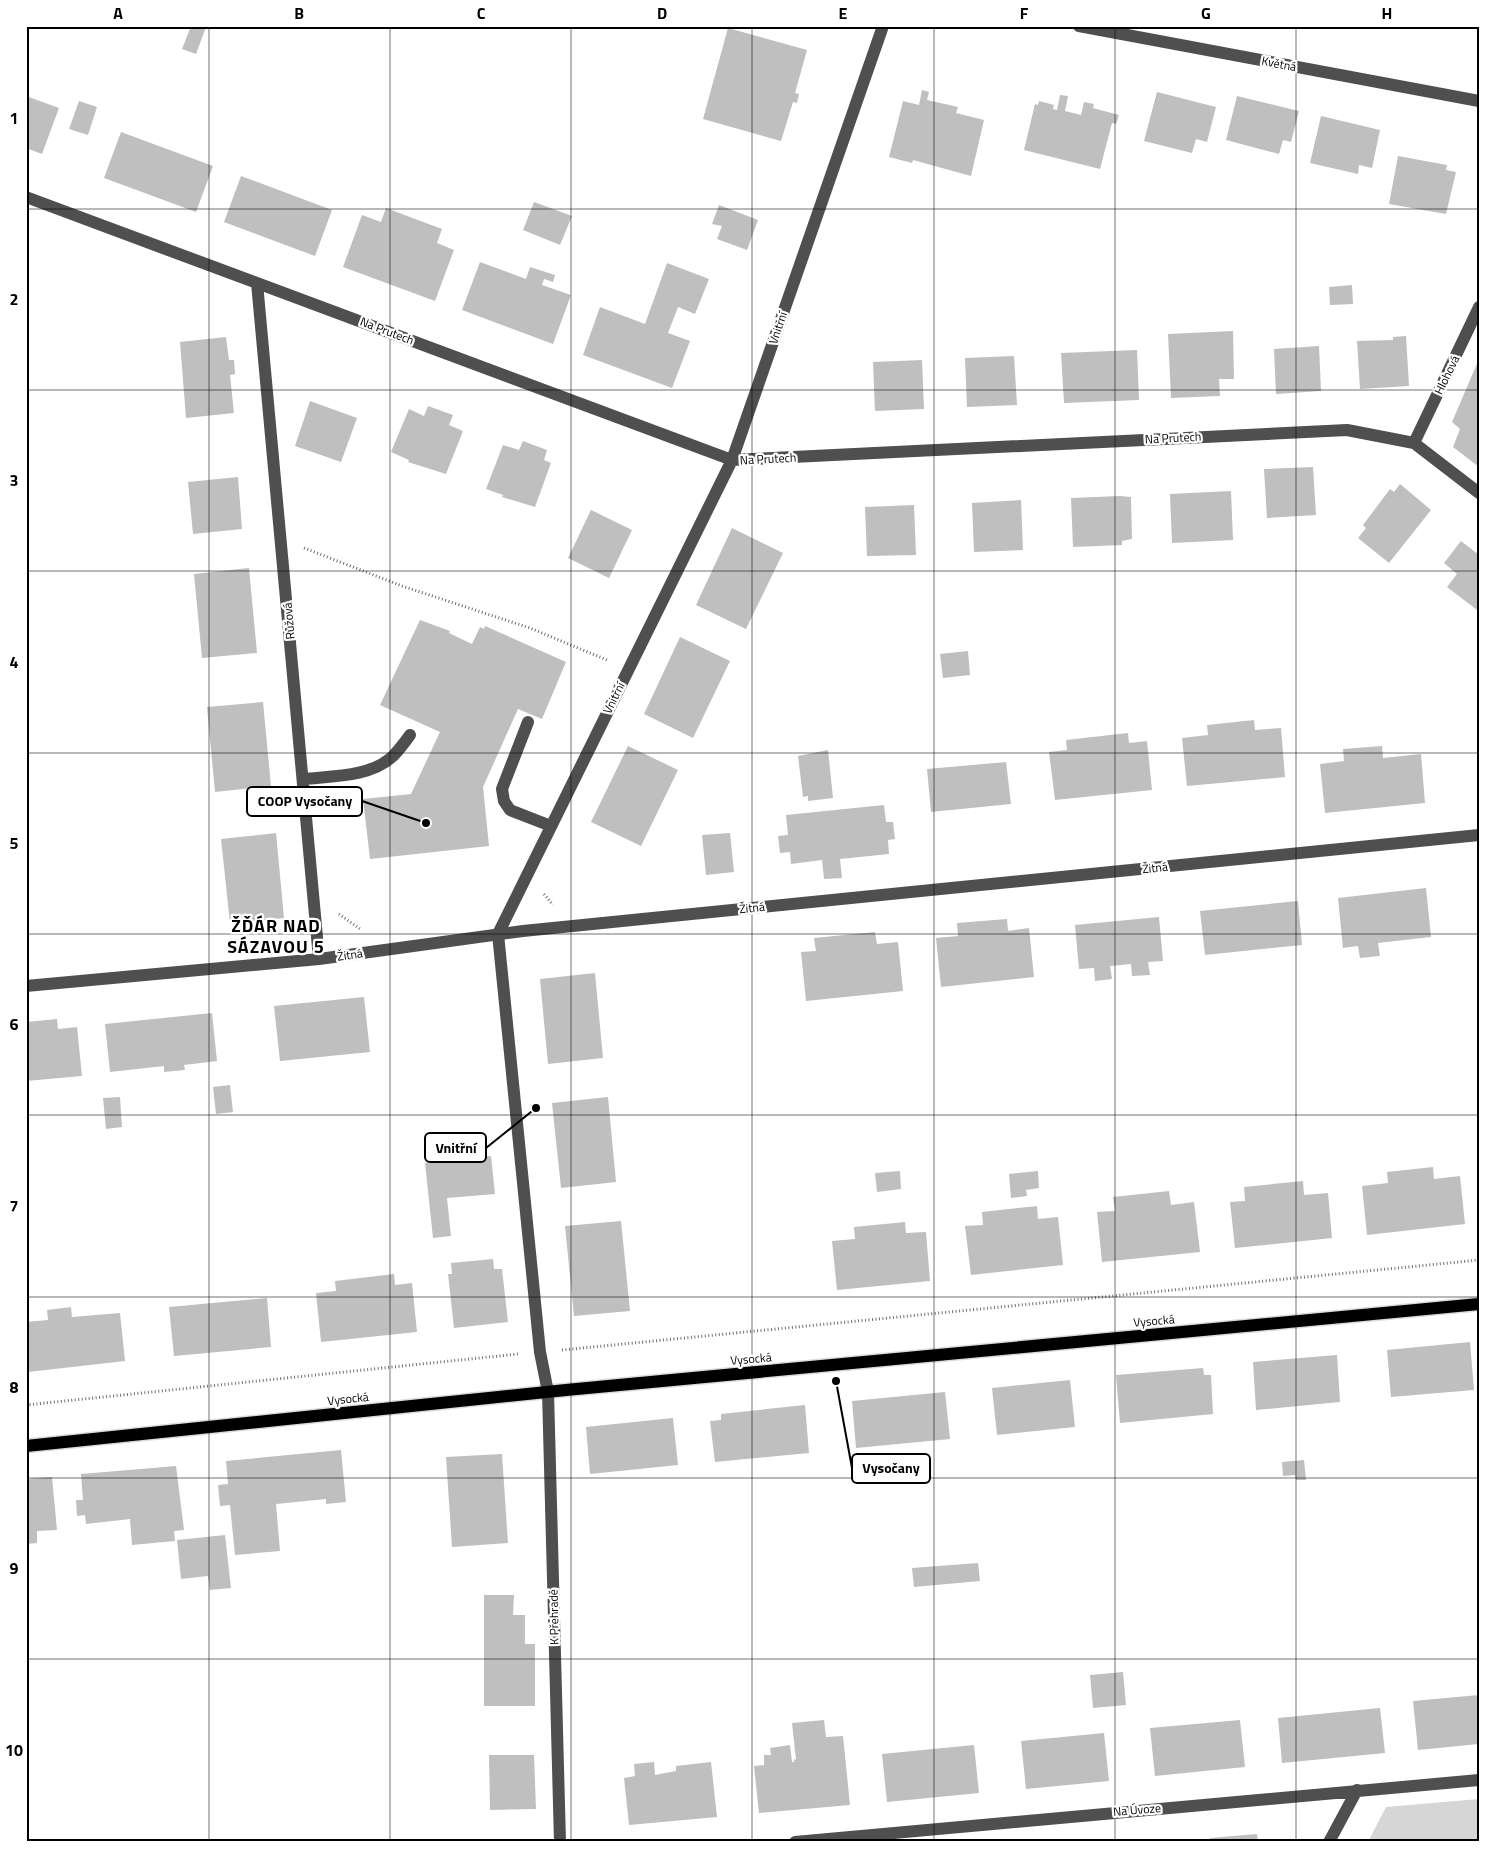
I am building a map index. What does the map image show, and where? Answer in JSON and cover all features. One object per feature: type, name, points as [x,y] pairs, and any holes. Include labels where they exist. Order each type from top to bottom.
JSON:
[{"type":"main road","name":"Vysocká","points":[[26,1446],[548,1392],[1479,1304]]},
{"type":"street","name":"Vnitřní","points":[[498,934],[732,460],[882,26]]},
{"type":"street","name":"Květná","points":[[1080,26],[1143,32],[1479,101]]},
{"type":"street","name":"Na Prutech","points":[[26,196],[732,460],[1347,430],[1414,443],[1479,493]]},
{"type":"street","name":"Růžová","points":[[257,283],[304,779],[319,959]]},
{"type":"street","name":"Hlohová","points":[[1414,443],[1479,307]]},
{"type":"street","points":[[528,722],[502,789],[504,801],[510,810],[551,826]]},
{"type":"street","points":[[304,779],[353,773],[376,766],[392,757],[410,735]]},
{"type":"street","name":"Žitná","points":[[26,986],[319,959],[498,934],[1479,835]]},
{"type":"street","points":[[498,934],[540,1352],[548,1392]]},
{"type":"street","name":"K Přehradě","points":[[548,1392],[560,1842]]},
{"type":"street","name":"Na Úvoze","points":[[795,1842],[1479,1780]]},
{"type":"street","points":[[1329,1842],[1357,1790]]},
{"type":"path","points":[[282,543],[300,546],[402,586],[530,628],[628,670]]},
{"type":"path","points":[[315,908],[333,904],[343,919],[364,931]]},
{"type":"path","points":[[561,1350],[1479,1260]]},
{"type":"path","points":[[26,1404],[540,1352]]},
{"type":"shaded area","points":[[1479,1799],[1479,1842],[1368,1842],[1386,1807]]},
{"type":"building","points":[[191,26],[206,27],[196,54],[182,49]]},
{"type":"building","points":[[728,28],[807,50],[795,93],[799,94],[797,103],[793,102],[781,141],[703,119]]},
{"type":"building","points":[[922,90],[929,92],[927,100],[958,107],[956,113],[984,120],[971,176],[913,160],[912,163],[889,157],[903,101],[919,105]]},
{"type":"building","points":[[1157,92],[1216,107],[1207,142],[1196,139],[1192,153],[1144,141]]},
{"type":"building","points":[[1060,95],[1068,96],[1065,111],[1081,115],[1084,102],[1094,104],[1093,108],[1119,115],[1116,124],[1112,123],[1100,169],[1024,150],[1035,104],[1038,105],[1039,101],[1054,105],[1053,109],[1057,110]]},
{"type":"building","points":[[26,96],[59,108],[42,154],[26,148]]},
{"type":"building","points":[[1237,96],[1299,111],[1291,142],[1283,140],[1279,154],[1226,140]]},
{"type":"building","points":[[79,101],[97,107],[88,135],[69,129]]},
{"type":"building","points":[[1321,116],[1380,130],[1372,168],[1359,165],[1358,174],[1310,163]]},
{"type":"building","points":[[121,132],[213,166],[196,212],[104,178]]},
{"type":"building","points":[[1398,156],[1447,165],[1446,170],[1456,172],[1446,214],[1389,204]]},
{"type":"building","points":[[241,176],[332,210],[315,256],[224,222]]},
{"type":"building","points":[[534,202],[572,216],[560,245],[523,230]]},
{"type":"building","points":[[719,205],[758,220],[747,250],[717,239],[722,226],[712,224]]},
{"type":"building","points":[[386,208],[442,229],[437,243],[454,250],[435,301],[343,267],[362,215],[381,222]]},
{"type":"building","points":[[480,262],[526,279],[530,267],[555,275],[553,282],[544,279],[542,285],[571,295],[553,344],[462,310]]},
{"type":"building","points":[[667,263],[709,279],[695,314],[678,307],[668,333],[690,341],[672,388],[583,355],[600,307],[645,324]]},
{"type":"building","points":[[1352,285],[1353,304],[1330,305],[1329,287]]},
{"type":"building","points":[[1233,331],[1234,379],[1219,379],[1220,396],[1171,398],[1168,334]]},
{"type":"building","points":[[1406,336],[1409,386],[1360,389],[1357,341],[1393,340],[1393,337]]},
{"type":"building","points":[[226,337],[229,360],[234,360],[235,374],[230,375],[234,413],[186,418],[180,342]]},
{"type":"building","points":[[1319,346],[1321,391],[1276,394],[1274,349]]},
{"type":"building","points":[[1137,350],[1139,400],[1064,403],[1061,353]]},
{"type":"building","points":[[1014,356],[1017,405],[967,407],[965,358]]},
{"type":"building","points":[[1479,359],[1479,467],[1453,447],[1460,429],[1452,422]]},
{"type":"building","points":[[922,360],[924,409],[875,411],[873,362]]},
{"type":"building","points":[[310,401],[357,418],[341,462],[295,446]]},
{"type":"building","points":[[428,406],[453,415],[449,425],[463,431],[446,474],[408,462],[409,460],[391,452],[409,409],[424,416]]},
{"type":"building","points":[[523,441],[547,450],[544,460],[551,463],[535,507],[502,497],[503,495],[486,489],[503,445],[519,450]]},
{"type":"building","points":[[1313,467],[1316,515],[1267,518],[1264,469]]},
{"type":"building","points":[[238,477],[242,529],[193,534],[188,482]]},
{"type":"building","points":[[1400,484],[1431,510],[1389,563],[1358,538],[1366,528],[1363,525],[1390,489],[1394,492]]},
{"type":"building","points":[[1231,491],[1233,540],[1172,543],[1170,494]]},
{"type":"building","points":[[1131,497],[1132,539],[1122,541],[1122,545],[1073,547],[1071,498]]},
{"type":"building","points":[[1021,500],[1023,550],[974,552],[972,503]]},
{"type":"building","points":[[914,505],[916,555],[867,556],[865,507]]},
{"type":"building","points":[[591,510],[632,530],[609,578],[568,558]]},
{"type":"building","points":[[732,528],[783,553],[746,629],[696,605]]},
{"type":"building","points":[[1461,541],[1479,555],[1479,607],[1477,610],[1447,587],[1457,574],[1444,563]]},
{"type":"building","points":[[249,568],[257,653],[202,658],[194,574]]},
{"type":"building","points":[[420,620],[450,631],[449,633],[472,644],[480,627],[484,629],[485,626],[566,662],[542,719],[518,709],[483,787],[489,846],[370,859],[363,799],[411,794],[440,732],[380,705]]},
{"type":"building","points":[[680,637],[730,661],[693,738],[644,714]]},
{"type":"building","points":[[968,651],[970,675],[943,678],[940,654]]},
{"type":"building","points":[[263,702],[271,786],[215,792],[207,707]]},
{"type":"building","points":[[1254,720],[1255,730],[1281,728],[1285,777],[1187,786],[1182,738],[1208,735],[1207,725]]},
{"type":"building","points":[[1128,733],[1129,743],[1147,741],[1152,790],[1055,800],[1049,752],[1067,750],[1066,740]]},
{"type":"building","points":[[628,746],[678,770],[641,846],[591,822]]},
{"type":"building","points":[[1382,746],[1383,758],[1421,754],[1425,803],[1325,813],[1320,764],[1344,761],[1343,749]]},
{"type":"building","points":[[828,750],[833,798],[808,801],[808,796],[803,797],[798,756]]},
{"type":"building","points":[[1006,762],[1011,804],[931,812],[927,769]]},
{"type":"building","points":[[884,805],[886,822],[893,822],[895,839],[888,840],[889,854],[840,859],[842,878],[824,879],[822,860],[791,864],[790,852],[780,853],[778,836],[788,835],[786,815]]},
{"type":"building","points":[[276,833],[284,918],[230,923],[221,839]]},
{"type":"building","points":[[730,833],[734,872],[706,875],[702,835]]},
{"type":"building","points":[[1426,888],[1431,937],[1378,943],[1380,956],[1360,958],[1358,946],[1343,948],[1338,898]]},
{"type":"building","points":[[1298,901],[1302,945],[1205,955],[1200,911]]},
{"type":"building","points":[[1159,917],[1163,961],[1148,962],[1150,975],[1132,976],[1131,964],[1110,966],[1112,979],[1095,981],[1094,968],[1079,969],[1075,925]]},
{"type":"building","points":[[1007,919],[1008,931],[1029,928],[1034,977],[941,987],[936,938],[958,936],[957,923]]},
{"type":"building","points":[[875,932],[877,944],[898,942],[903,991],[806,1001],[801,952],[816,951],[814,938]]},
{"type":"building","points":[[595,973],[603,1058],[548,1064],[540,979]]},
{"type":"building","points":[[364,997],[370,1052],[280,1061],[274,1006]]},
{"type":"building","points":[[212,1013],[217,1061],[184,1065],[185,1070],[164,1072],[164,1066],[110,1072],[105,1024]]},
{"type":"building","points":[[57,1019],[58,1029],[77,1027],[82,1076],[26,1081],[26,1022]]},
{"type":"building","points":[[230,1085],[233,1112],[216,1114],[213,1087]]},
{"type":"building","points":[[120,1097],[122,1127],[106,1129],[103,1098]]},
{"type":"building","points":[[608,1097],[616,1182],[561,1188],[552,1103]]},
{"type":"building","points":[[491,1156],[495,1194],[447,1198],[451,1236],[433,1238],[425,1163]]},
{"type":"building","points":[[1433,1167],[1434,1179],[1460,1176],[1465,1224],[1367,1235],[1362,1186],[1388,1183],[1387,1172]]},
{"type":"building","points":[[900,1171],[901,1189],[877,1192],[875,1173]]},
{"type":"building","points":[[1038,1171],[1039,1188],[1026,1190],[1027,1196],[1011,1198],[1009,1174]]},
{"type":"building","points":[[1303,1181],[1304,1195],[1328,1193],[1332,1238],[1235,1248],[1230,1202],[1245,1201],[1244,1187]]},
{"type":"building","points":[[1169,1191],[1171,1205],[1194,1202],[1200,1252],[1102,1262],[1097,1212],[1115,1211],[1113,1197]]},
{"type":"building","points":[[1037,1206],[1038,1219],[1058,1217],[1063,1265],[971,1275],[965,1226],[983,1225],[982,1212]]},
{"type":"building","points":[[621,1221],[630,1311],[574,1316],[565,1226]]},
{"type":"building","points":[[905,1222],[906,1233],[926,1232],[930,1281],[837,1290],[832,1241],[855,1239],[854,1227]]},
{"type":"building","points":[[493,1259],[494,1269],[502,1269],[508,1322],[454,1328],[448,1274],[452,1274],[451,1263]]},
{"type":"building","points":[[394,1274],[395,1285],[412,1283],[417,1332],[321,1342],[316,1293],[336,1291],[335,1281]]},
{"type":"building","points":[[267,1298],[271,1347],[174,1356],[169,1307]]},
{"type":"building","points":[[71,1307],[72,1317],[120,1313],[125,1361],[28,1372],[26,1322],[48,1320],[47,1310]]},
{"type":"building","points":[[1470,1342],[1474,1390],[1391,1397],[1387,1350]]},
{"type":"building","points":[[1337,1355],[1340,1402],[1256,1410],[1253,1362]]},
{"type":"building","points":[[1203,1368],[1204,1375],[1211,1375],[1213,1414],[1120,1423],[1116,1375]]},
{"type":"building","points":[[1070,1380],[1075,1427],[997,1435],[992,1388]]},
{"type":"building","points":[[945,1392],[950,1439],[856,1448],[852,1401]]},
{"type":"building","points":[[805,1405],[809,1453],[715,1462],[710,1421],[721,1420],[721,1414]]},
{"type":"building","points":[[673,1418],[678,1465],[590,1474],[586,1427]]},
{"type":"building","points":[[341,1450],[346,1502],[326,1504],[326,1499],[276,1504],[280,1551],[235,1555],[230,1505],[220,1506],[218,1485],[228,1484],[226,1461]]},
{"type":"building","points":[[502,1454],[508,1543],[452,1547],[446,1457]]},
{"type":"building","points":[[1304,1460],[1306,1480],[1296,1480],[1295,1475],[1283,1476],[1282,1462]]},
{"type":"building","points":[[176,1466],[184,1530],[174,1531],[175,1541],[132,1545],[130,1519],[86,1524],[85,1515],[77,1516],[76,1500],[83,1500],[81,1474]]},
{"type":"building","points":[[52,1477],[57,1530],[37,1531],[37,1543],[26,1544],[26,1479]]},
{"type":"building","points":[[225,1535],[231,1588],[210,1590],[208,1576],[181,1579],[177,1540]]},
{"type":"building","points":[[978,1563],[980,1581],[914,1587],[912,1568]]},
{"type":"building","points":[[484,1595],[514,1595],[513,1615],[525,1615],[525,1644],[535,1644],[535,1706],[484,1706]]},
{"type":"building","points":[[1123,1672],[1126,1705],[1093,1708],[1090,1675]]},
{"type":"building","points":[[1479,1695],[1479,1744],[1418,1750],[1413,1701]]},
{"type":"building","points":[[1380,1708],[1385,1753],[1282,1763],[1278,1718]]},
{"type":"building","points":[[824,1720],[826,1737],[843,1736],[850,1805],[759,1813],[754,1766],[764,1765],[764,1755],[771,1755],[770,1748],[790,1745],[792,1762],[794,1762],[794,1759],[796,1760],[792,1723]]},
{"type":"building","points":[[1240,1720],[1245,1767],[1155,1776],[1150,1728]]},
{"type":"building","points":[[1104,1733],[1109,1781],[1026,1789],[1021,1741]]},
{"type":"building","points":[[974,1745],[979,1793],[887,1802],[882,1754]]},
{"type":"building","points":[[489,1755],[534,1755],[536,1809],[490,1810]]},
{"type":"building","points":[[654,1762],[655,1775],[676,1771],[676,1766],[711,1762],[717,1817],[629,1825],[624,1778],[635,1776],[634,1764]]},
{"type":"building","points":[[1257,1834],[1258,1842],[1210,1842],[1210,1838]]},
{"type":"place","name":"COOP Vysočany","points":[[426,823]]},
{"type":"place","name":"Vnitřní","points":[[536,1108]]},
{"type":"place","name":"Vysočany","points":[[836,1381]]},
{"type":"district","name":"ŽĎÁR NAD SÁZAVOU 5","points":[[276,936]]}]
